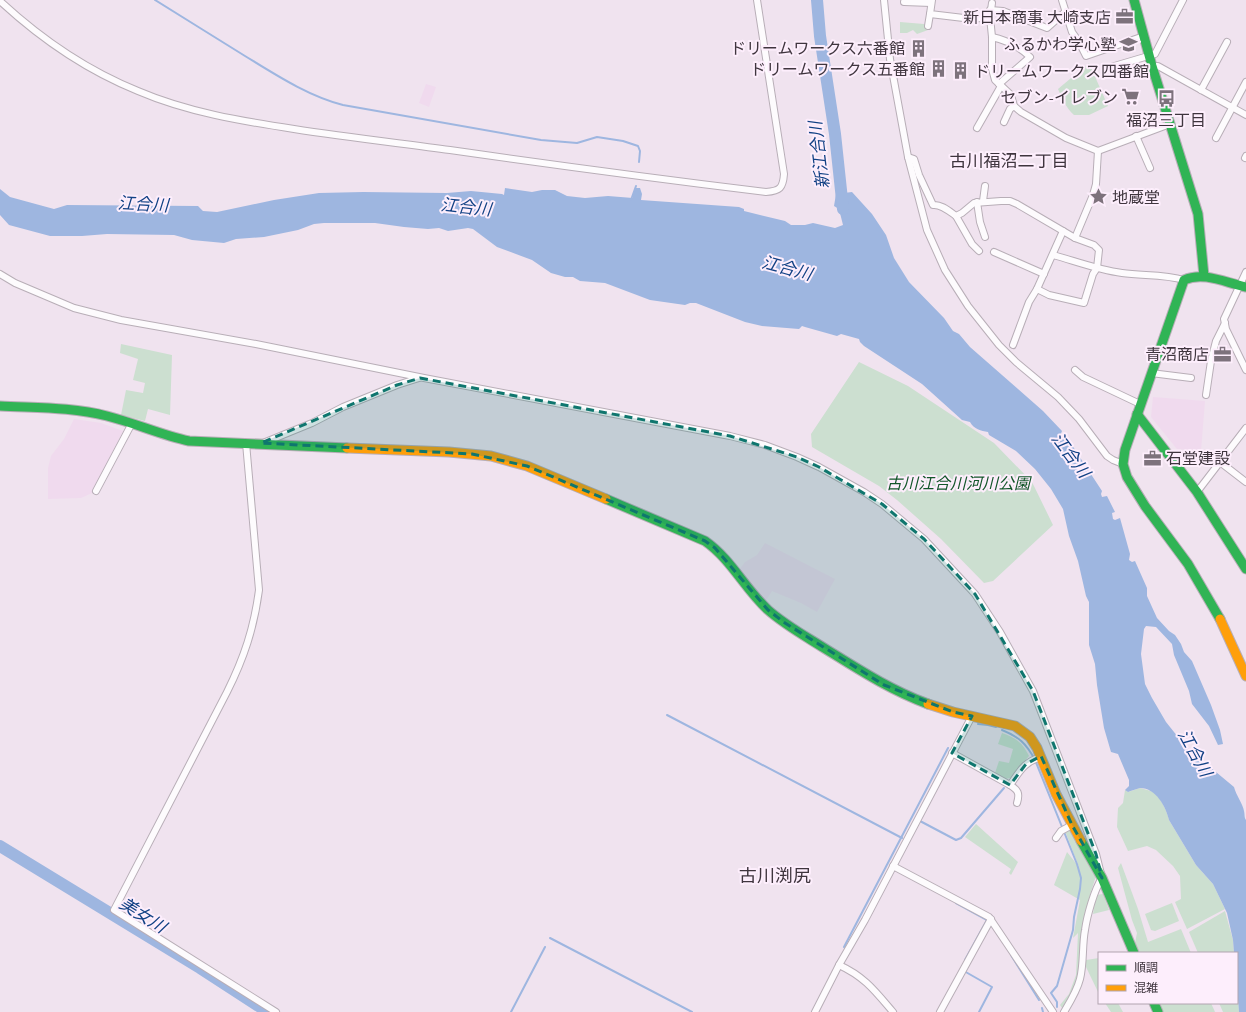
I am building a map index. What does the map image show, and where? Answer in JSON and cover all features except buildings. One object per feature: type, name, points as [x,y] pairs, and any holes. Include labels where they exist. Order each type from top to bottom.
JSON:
[{"type":"street","points":[[0,1],[20,20],[54,46],[73,59],[103,75],[138,92],[216,116],[338,136],[774,192],[783,184],[784,174],[757,0]]},
{"type":"street","points":[[884,0],[890,59],[908,157],[927,230],[945,270],[968,306],[999,345],[1058,396],[1079,419],[1107,456],[1123,464]]},
{"type":"street","points":[[1062,0],[1072,32],[1086,56],[1144,36]]},
{"type":"street","points":[[1134,0],[1152,66],[1198,214],[1204,276]]},
{"type":"street","points":[[1111,67],[1155,54],[1183,0]]},
{"type":"street","points":[[904,2],[932,2],[928,26]]},
{"type":"street","points":[[992,3],[990,13],[992,69],[995,80],[1011,95],[1014,106],[1021,112],[1066,138],[1098,151],[1170,124]]},
{"type":"street","points":[[930,14],[972,20],[990,13],[1003,11],[1047,28],[1066,12]]},
{"type":"street","points":[[977,128],[1000,85],[1030,57],[1004,40],[992,37]]},
{"type":"street","points":[[1201,90],[1227,42]]},
{"type":"street","points":[[1152,66],[1158,66],[1246,115]]},
{"type":"street","points":[[1216,138],[1246,82]]},
{"type":"street","points":[[1004,122],[1010,109],[1014,106]]},
{"type":"street","points":[[1136,136],[1150,168]]},
{"type":"street","points":[[1076,238],[1096,184],[1098,151]]},
{"type":"street","points":[[908,157],[914,158],[919,175],[933,205],[937,204],[942,206],[956,216],[972,244],[979,251]]},
{"type":"street","points":[[985,186],[980,202],[980,222],[985,236]]},
{"type":"street","points":[[956,216],[962,213],[974,202],[1010,201],[1076,238],[1097,247],[1099,254],[1097,268],[1093,274],[1084,303],[1049,295],[1037,289]]},
{"type":"street","points":[[1013,345],[1029,302],[1037,289],[1063,231]]},
{"type":"street","points":[[994,252],[1044,274]]},
{"type":"street","points":[[1053,255],[1097,268],[1122,273],[1177,278],[1184,280],[1187,278],[1204,276],[1242,286]]},
{"type":"street","points":[[1246,272],[1242,286],[1224,319],[1226,329],[1246,370]]},
{"type":"street","points":[[0,274],[15,283],[74,308],[102,316],[256,344],[420,378],[692,428],[766,445],[819,467],[864,492],[882,504],[924,539],[946,561],[975,594],[1000,632],[1033,691],[1096,854],[1102,878],[1134,952]]},
{"type":"street","points":[[1184,280],[1140,404],[1125,450],[1123,464],[1127,477],[1188,564],[1208,596],[1219,616],[1246,676]]},
{"type":"street","points":[[1206,395],[1211,361],[1216,342],[1225,323]]},
{"type":"street","points":[[1075,370],[1083,377],[1140,404]]},
{"type":"street","points":[[1151,372],[1191,378]]},
{"type":"street","points":[[261,443],[312,423],[343,407],[397,385],[420,378]]},
{"type":"street","points":[[0,406],[79,410],[108,416],[169,438],[189,442],[261,443],[472,454],[497,458],[527,466],[704,541],[715,548],[768,610],[784,623],[884,685],[953,712],[1015,726],[1030,737],[1038,748],[1040,757],[1056,794],[1066,828],[1102,878]]},
{"type":"street","points":[[1137,414],[1197,492],[1246,569]]},
{"type":"street","points":[[96,491],[131,425]]},
{"type":"street","points":[[1197,492],[1246,428]]},
{"type":"street","points":[[246,443],[259,590],[256,614],[250,638],[240,665],[227,692],[114,910],[276,1012]]},
{"type":"street","points":[[1220,462],[1246,482]]},
{"type":"street","points":[[815,1012],[972,716]]},
{"type":"street","points":[[952,753],[1016,788],[1019,792],[1017,803]]},
{"type":"street","points":[[1010,785],[1026,764],[1031,760],[1040,757]]},
{"type":"street","points":[[1056,838],[1066,828]]},
{"type":"street","points":[[893,866],[989,921],[1053,1012]]},
{"type":"street","points":[[1064,1012],[1072,999],[1080,980],[1085,930],[1097,886],[1102,878]]},
{"type":"street","points":[[940,1012],[989,921]]},
{"type":"street","points":[[839,965],[863,979],[872,987],[893,1012]]},
{"type":"highlighted area","points":[[420,378],[730,436],[797,457],[819,467],[882,504],[924,539],[975,594],[1033,691],[1096,854],[1102,878],[1072,825],[1041,756],[1026,764],[1010,785],[952,753],[972,716],[953,712],[884,685],[785,623],[768,610],[715,548],[705,541],[527,466],[472,454],[261,443],[397,385]]},
{"type":"shaded area","points":[[426,84],[436,87],[429,107],[419,103]]},
{"type":"shaded area","points":[[1153,397],[1205,401],[1201,451],[1177,449],[1151,417]]},
{"type":"shaded area","points":[[74,419],[101,423],[123,431],[92,493],[81,498],[48,499],[48,468],[51,456],[64,439]]},
{"type":"shaded area","points":[[765,543],[835,579],[817,612],[801,603],[772,591],[765,602],[739,570],[745,562],[757,555]]},
{"type":"green space","points":[[900,22],[924,24],[928,30],[917,34],[913,30],[907,33],[900,33]]},
{"type":"green space","points":[[1089,63],[1108,106],[1089,115],[1074,115],[1066,106],[1058,89]]},
{"type":"green space","points":[[121,344],[172,355],[170,415],[148,409],[145,421],[121,415],[126,390],[143,393],[145,383],[133,380],[138,359],[120,353]]},
{"type":"green space","name":"古川江合川河川公園","points":[[859,362],[908,386],[994,443],[1032,482],[1053,525],[993,581],[984,583],[941,539],[879,486],[812,447],[811,434]]},
{"type":"green space","points":[[1002,733],[1018,741],[1024,747],[1029,756],[1010,778],[1006,779],[995,773],[999,761],[1009,763],[1013,749],[998,744]]},
{"type":"green space","points":[[1140,788],[1153,792],[1161,801],[1169,820],[1196,865],[1213,884],[1225,909],[1187,929],[1175,902],[1181,899],[1180,876],[1173,866],[1156,850],[1147,846],[1128,851],[1117,827],[1118,808],[1123,803],[1125,790],[1128,792]]},
{"type":"green space","points":[[976,824],[1018,862],[1011,875],[1009,873],[1011,869],[965,837]]},
{"type":"green space","points":[[1070,828],[1096,876],[1090,895],[1083,928],[1079,974],[1071,995],[1062,1008],[1060,1005],[1069,994],[1076,975],[1078,933],[1073,938],[1080,900],[1054,885],[1067,852],[1079,867],[1065,831]]},
{"type":"green space","points":[[1121,863],[1138,909],[1148,942],[1181,929],[1191,952],[1139,952],[1135,943],[1137,933],[1118,868]]},
{"type":"green space","points":[[1103,894],[1109,910],[1093,914],[1096,895]]},
{"type":"green space","points":[[1172,903],[1179,921],[1155,931],[1151,930],[1145,914]]},
{"type":"green space","points":[[1225,911],[1233,940],[1234,952],[1198,952],[1189,932]]},
{"type":"green space","points":[[1098,958],[1098,992],[1086,967],[1086,960]]},
{"type":"green space","points":[[1238,999],[1239,1012],[1223,1012],[1219,1004],[1238,1004]]},
{"type":"green space","points":[[1106,1004],[1119,1004],[1123,1012],[1111,1012]]},
{"type":"green space","points":[[1158,1004],[1211,1004],[1215,1012],[1162,1012]]},
{"type":"water","name":"江合川","points":[[505,188],[532,192],[555,190],[567,196],[585,198],[608,196],[633,198],[633,193],[636,188],[640,188],[642,194],[641,200],[739,207],[744,209],[744,211],[785,221],[791,225],[805,225],[813,223],[835,228],[843,225],[839,209],[834,206],[836,194],[852,192],[872,214],[886,235],[894,258],[909,282],[944,318],[953,331],[959,334],[970,347],[1043,411],[1062,431],[1060,436],[1062,439],[1068,439],[1102,491],[1102,497],[1107,496],[1115,512],[1112,513],[1113,519],[1115,520],[1120,518],[1130,554],[1129,560],[1132,562],[1135,561],[1147,588],[1147,596],[1157,618],[1169,631],[1175,635],[1184,652],[1192,661],[1211,705],[1220,730],[1223,744],[1218,745],[1209,726],[1192,704],[1189,691],[1174,655],[1172,644],[1156,627],[1146,626],[1144,629],[1141,654],[1145,684],[1152,698],[1166,722],[1186,747],[1234,787],[1243,808],[1246,820],[1246,1012],[1239,1012],[1238,952],[1234,952],[1227,913],[1213,884],[1196,865],[1169,820],[1163,804],[1159,799],[1151,791],[1146,789],[1140,788],[1128,792],[1125,790],[1129,786],[1129,780],[1118,754],[1111,752],[1104,728],[1095,664],[1089,645],[1089,602],[1086,596],[1078,561],[1069,536],[1063,509],[1051,489],[1035,469],[1016,451],[989,435],[988,432],[978,429],[970,422],[962,420],[922,384],[864,346],[859,339],[841,334],[837,336],[802,326],[799,329],[762,326],[745,322],[696,303],[685,305],[650,300],[605,283],[580,281],[573,277],[565,277],[551,273],[532,260],[497,247],[473,229],[468,228],[448,231],[439,228],[428,229],[375,223],[324,223],[314,224],[298,230],[264,237],[236,239],[224,243],[192,240],[174,235],[107,234],[50,236],[9,225],[0,215],[0,189],[10,197],[54,209],[67,205],[198,206],[203,211],[217,212],[274,200],[319,193],[447,193],[471,191],[504,195]]},
{"type":"waterway","points":[[155,0],[280,77],[305,91],[330,101],[343,105],[541,140],[577,143],[597,137],[623,141],[638,146],[640,151],[639,162]]},
{"type":"waterway","name":"新江合川","points":[[817,0],[820,36],[835,134],[843,209]]},
{"type":"waterway","points":[[631,200],[636,186]]},
{"type":"waterway","points":[[667,715],[902,838]]},
{"type":"waterway","points":[[978,724],[996,727]]},
{"type":"waterway","points":[[1002,730],[1022,741],[1035,760],[1077,864],[1081,878],[1073,930],[1057,986],[1051,993],[1057,1002],[1057,1007]]},
{"type":"waterway","points":[[844,947],[948,748]]},
{"type":"waterway","points":[[920,821],[956,840],[961,838],[1004,788]]},
{"type":"waterway","name":"美女川","points":[[0,846],[200,968],[268,1012]]},
{"type":"waterway","points":[[956,903],[987,920],[965,960]]},
{"type":"waterway","points":[[550,938],[692,1012]]},
{"type":"waterway","points":[[511,1012],[545,947]]},
{"type":"waterway","points":[[1011,955],[1039,1000]]},
{"type":"waterway","points":[[964,971],[992,987],[979,1012]]},
{"type":"waterway","points":[[1042,1008],[1043,1012]]},
{"type":"traffic: fast","points":[[1134,0],[1152,66],[1198,214],[1204,276]]},
{"type":"traffic: fast","points":[[1220,619],[1188,564],[1145,506],[1127,477],[1123,464],[1125,450],[1184,280],[1207,277],[1246,287]]},
{"type":"traffic: fast","points":[[0,406],[54,408],[94,413],[189,441],[347,448]]},
{"type":"traffic: fast","points":[[1137,414],[1197,492],[1246,569]]},
{"type":"traffic: fast","points":[[606,499],[705,541],[723,556],[760,602],[781,621],[874,679],[928,704]]},
{"type":"traffic: fast","points":[[1081,841],[1102,878],[1134,952]]},
{"type":"traffic: fast","points":[[1154,1004],[1158,1012]]},
{"type":"traffic: slow","points":[[347,448],[449,452],[491,456],[527,466],[606,499]]},
{"type":"traffic: slow","points":[[1220,619],[1246,676]]},
{"type":"traffic: slow","points":[[928,704],[953,712],[1015,726],[1030,737],[1037,748],[1056,794],[1081,841]]},
{"type":"place","name":"新日本商事 大崎支店","points":[[1124,17]]},
{"type":"place","name":"ふるかわ学心塾","points":[[1129,44]]},
{"type":"place","name":"ドリームワークス六番館","points":[[918,48]]},
{"type":"place","name":"ドリームワークス五番館","points":[[938,69]]},
{"type":"place","name":"ドリームワークス四番館","points":[[961,71]]},
{"type":"place","name":"セブン-イレブン","points":[[1131,97]]},
{"type":"place","name":"福沼三丁目","points":[[1166,99]]},
{"type":"place","name":"地蔵堂","points":[[1099,197]]},
{"type":"place","name":"青沼商店","points":[[1222,354]]},
{"type":"place","name":"石堂建設","points":[[1153,458]]},
{"type":"district","name":"古川福沼二丁目","points":[[1009,161]]},
{"type":"district","name":"古川渕尻","points":[[775,876]]}]
